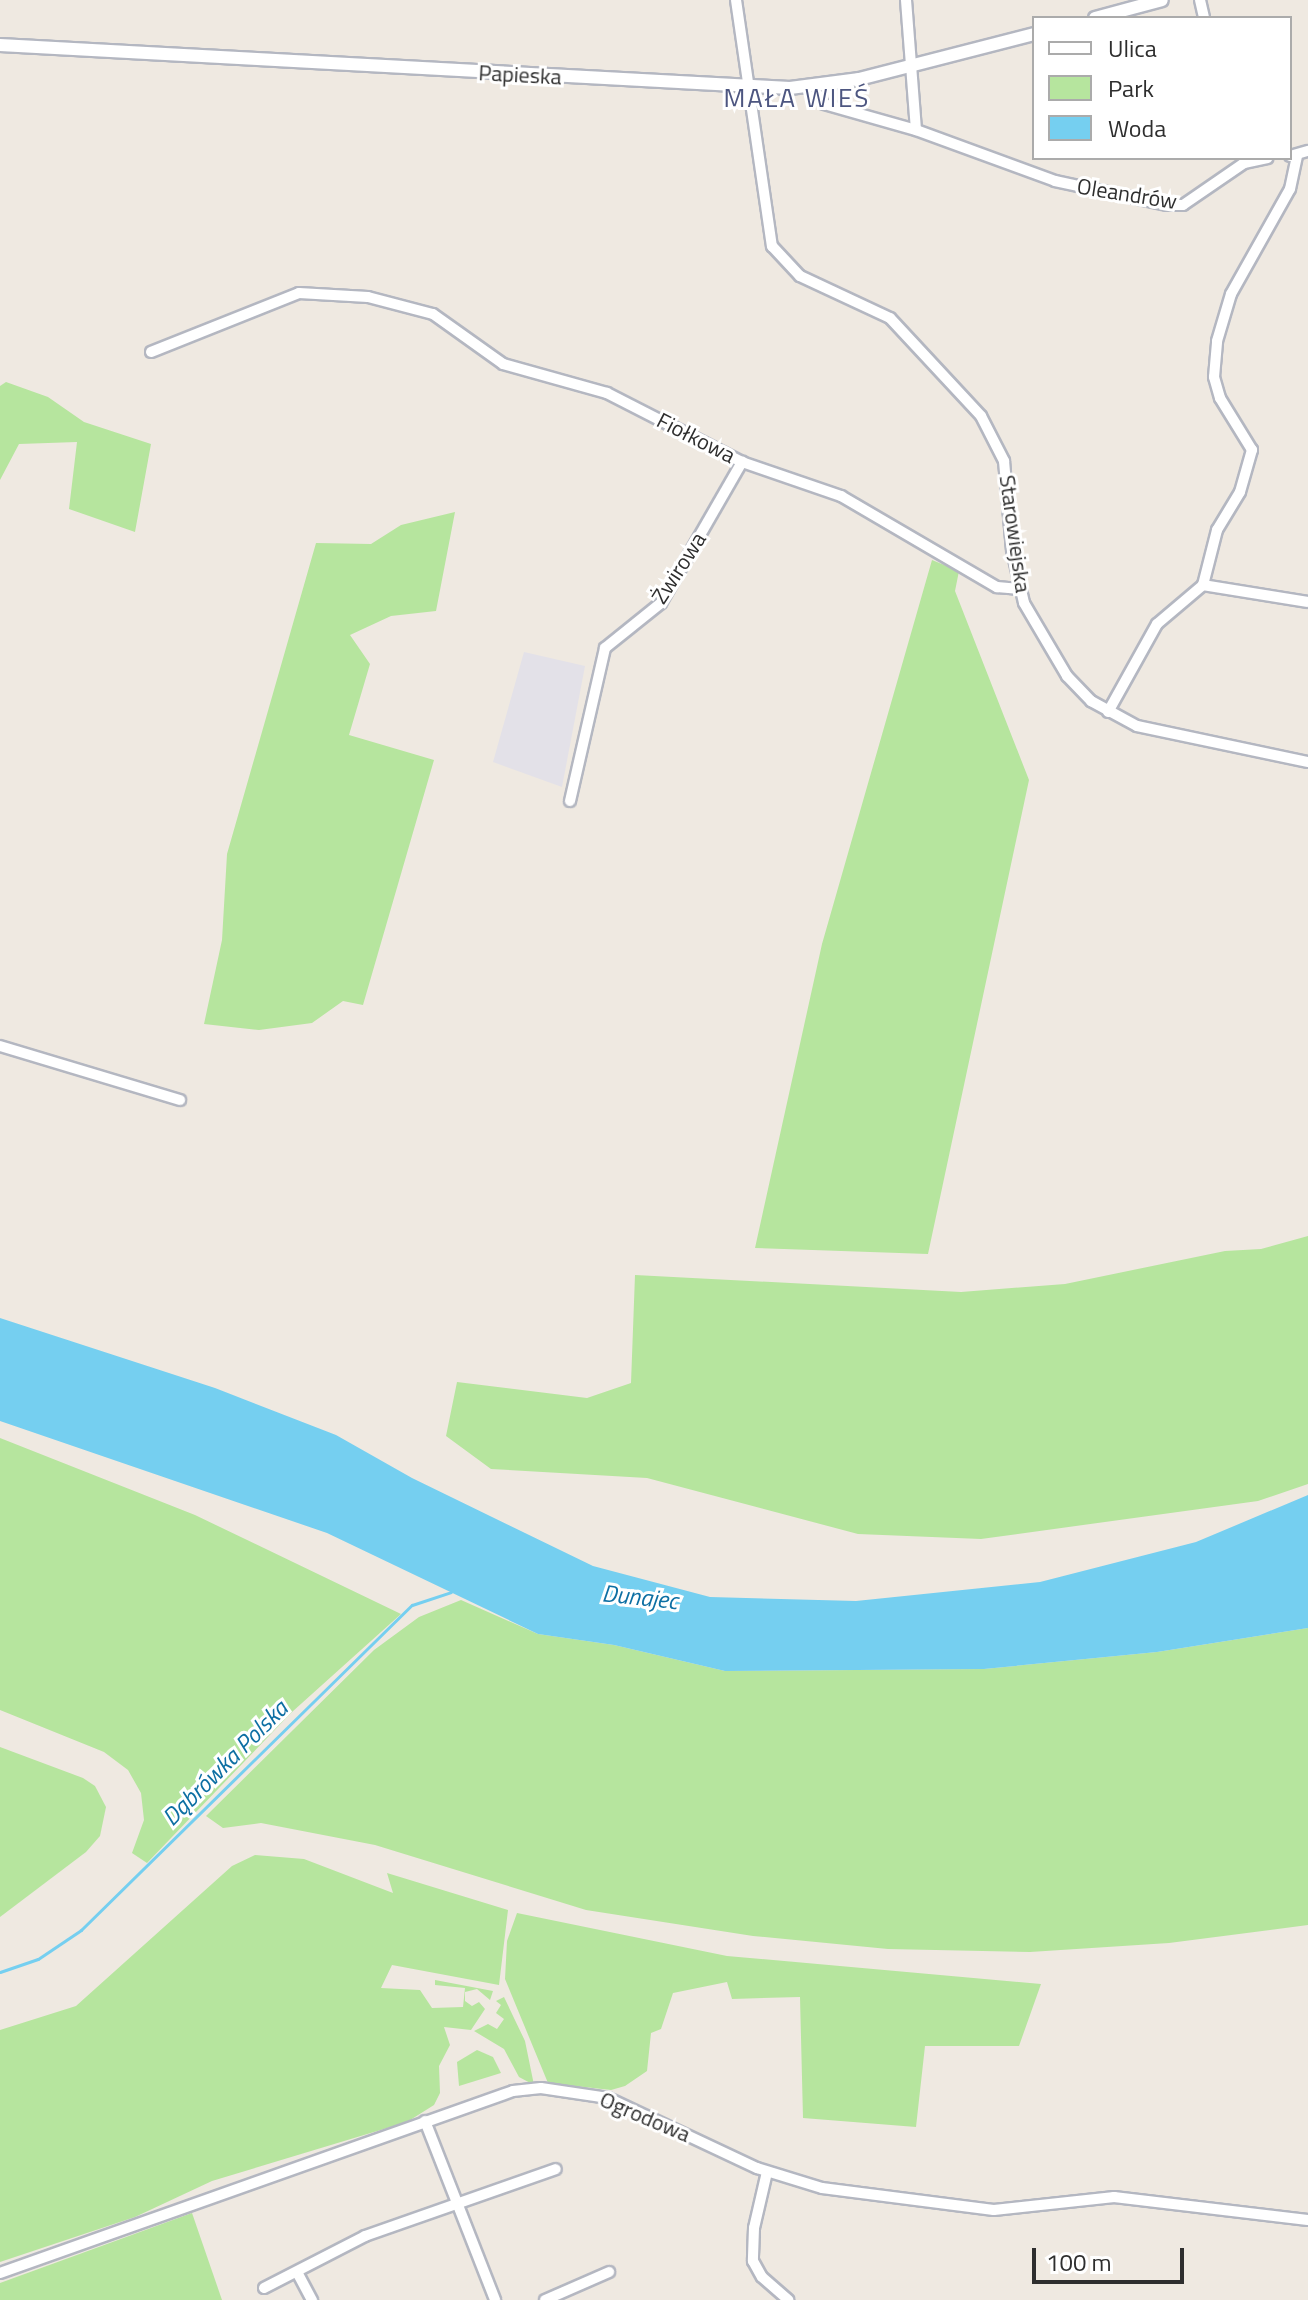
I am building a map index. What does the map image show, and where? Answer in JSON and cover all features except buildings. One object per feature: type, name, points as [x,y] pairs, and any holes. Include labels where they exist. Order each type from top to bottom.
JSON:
[{"type":"street","name":"Starowiejska","points":[[736,0],[772,246],[800,276],[899,325],[981,416],[1008,478],[1020,589],[1054,658],[1079,689],[1108,712],[1137,726],[1308,762]]},
{"type":"street","points":[[906,0],[916,130]]},
{"type":"street","points":[[1102,16],[1162,0]]},
{"type":"street","name":"Papieska","points":[[0,45],[751,87],[833,85],[1032,35]]},
{"type":"street","name":"Oleandrów","points":[[824,104],[916,130],[1055,181],[1167,205],[1183,205],[1236,162]]},
{"type":"street","points":[[1108,712],[1157,624],[1203,585],[1217,530],[1240,492],[1252,450],[1220,398],[1214,377],[1217,341],[1231,294],[1290,189],[1294,156],[1308,151]]},
{"type":"street","name":"Fiołkowa","points":[[151,352],[299,293],[368,297],[433,314],[503,364],[607,393],[742,462],[841,496],[997,587],[1020,589]]},
{"type":"street","name":"Żwirowa","points":[[570,801],[605,648],[661,603],[742,462]]},
{"type":"street","points":[[1203,585],[1308,602]]},
{"type":"street","points":[[0,1046],[180,1100]]},
{"type":"street","name":"Ogrodowa","points":[[0,2273],[513,2091],[578,2092],[608,2098],[767,2172],[822,2188],[994,2210],[1114,2197],[1308,2220]]},
{"type":"street","points":[[425,2121],[495,2300]]},
{"type":"street","points":[[264,2288],[365,2236],[556,2169]]},
{"type":"street","points":[[767,2172],[754,2228],[753,2261],[762,2277],[788,2300]]},
{"type":"street","points":[[297,2272],[312,2300]]},
{"type":"street","points":[[545,2300],[609,2272]]},
{"type":"shaded area","points":[[524,652],[585,666],[562,787],[493,762]]},
{"type":"green space","points":[[6,382],[48,397],[84,422],[151,444],[135,532],[69,509],[77,442],[19,444],[0,480],[0,386]]},
{"type":"green space","points":[[455,512],[436,611],[391,616],[350,635],[370,664],[349,735],[434,760],[363,1005],[343,1001],[312,1023],[259,1030],[204,1024],[222,940],[227,854],[316,543],[371,544],[401,525]]},
{"type":"green space","points":[[932,560],[959,571],[955,591],[1029,780],[928,1254],[755,1248],[822,944]]},
{"type":"green space","points":[[1308,1236],[1308,1484],[1258,1501],[981,1539],[858,1534],[647,1478],[491,1469],[446,1436],[457,1382],[587,1398],[631,1383],[635,1275],[961,1292],[1065,1284],[1225,1251],[1261,1249]]},
{"type":"green space","points":[[0,1438],[195,1515],[401,1614],[292,1712],[147,1863],[132,1853],[144,1820],[141,1793],[128,1770],[104,1752],[0,1710]]},
{"type":"green space","points":[[461,1600],[538,1634],[614,1645],[725,1671],[984,1669],[1157,1652],[1308,1628],[1308,1925],[1169,1943],[1030,1952],[888,1949],[753,1936],[586,1910],[375,1845],[261,1823],[223,1828],[206,1816],[374,1650],[419,1617]]},
{"type":"green space","points":[[0,1747],[83,1778],[95,1786],[106,1807],[100,1836],[86,1852],[0,1917]]},
{"type":"green space","points":[[255,1855],[304,1859],[393,1893],[387,1873],[508,1910],[499,1985],[392,1965],[381,1988],[420,1990],[432,2008],[463,2007],[465,1988],[435,1985],[435,1980],[493,1991],[490,2000],[477,1989],[465,1992],[465,2001],[472,2006],[479,2002],[485,2009],[471,2030],[444,2027],[450,2045],[439,2066],[440,2093],[434,2105],[407,2122],[212,2181],[135,2217],[0,2262],[0,2030],[76,2006],[232,1866]]},
{"type":"green space","points":[[517,1913],[727,1956],[1041,1984],[1019,2046],[925,2046],[916,2127],[803,2118],[800,1997],[732,1999],[727,1982],[673,1993],[661,2029],[651,2033],[647,2071],[625,2086],[611,2090],[548,2083],[505,1979],[507,1941]]},
{"type":"green space","points":[[504,1997],[525,2041],[534,2085],[519,2077],[504,2049],[474,2031],[488,2024],[497,2029],[504,2019],[496,2013],[501,2005],[496,2001]]},
{"type":"green space","points":[[477,2050],[493,2057],[501,2073],[459,2086],[457,2062]]},
{"type":"green space","points":[[192,2213],[222,2300],[0,2300],[0,2283]]},
{"type":"water","name":"Dunajec","points":[[0,1318],[215,1388],[336,1435],[412,1478],[593,1566],[710,1597],[856,1601],[1040,1582],[1196,1542],[1308,1495],[1308,1628],[1157,1652],[984,1669],[725,1671],[614,1645],[538,1634],[327,1533],[0,1421]]},
{"type":"waterway","name":"Dąbrówka Polska","points":[[0,1972],[38,1959],[81,1930],[412,1605],[451,1592]]},
{"type":"district","name":"MAŁA WIEŚ","points":[[797,98]]}]
